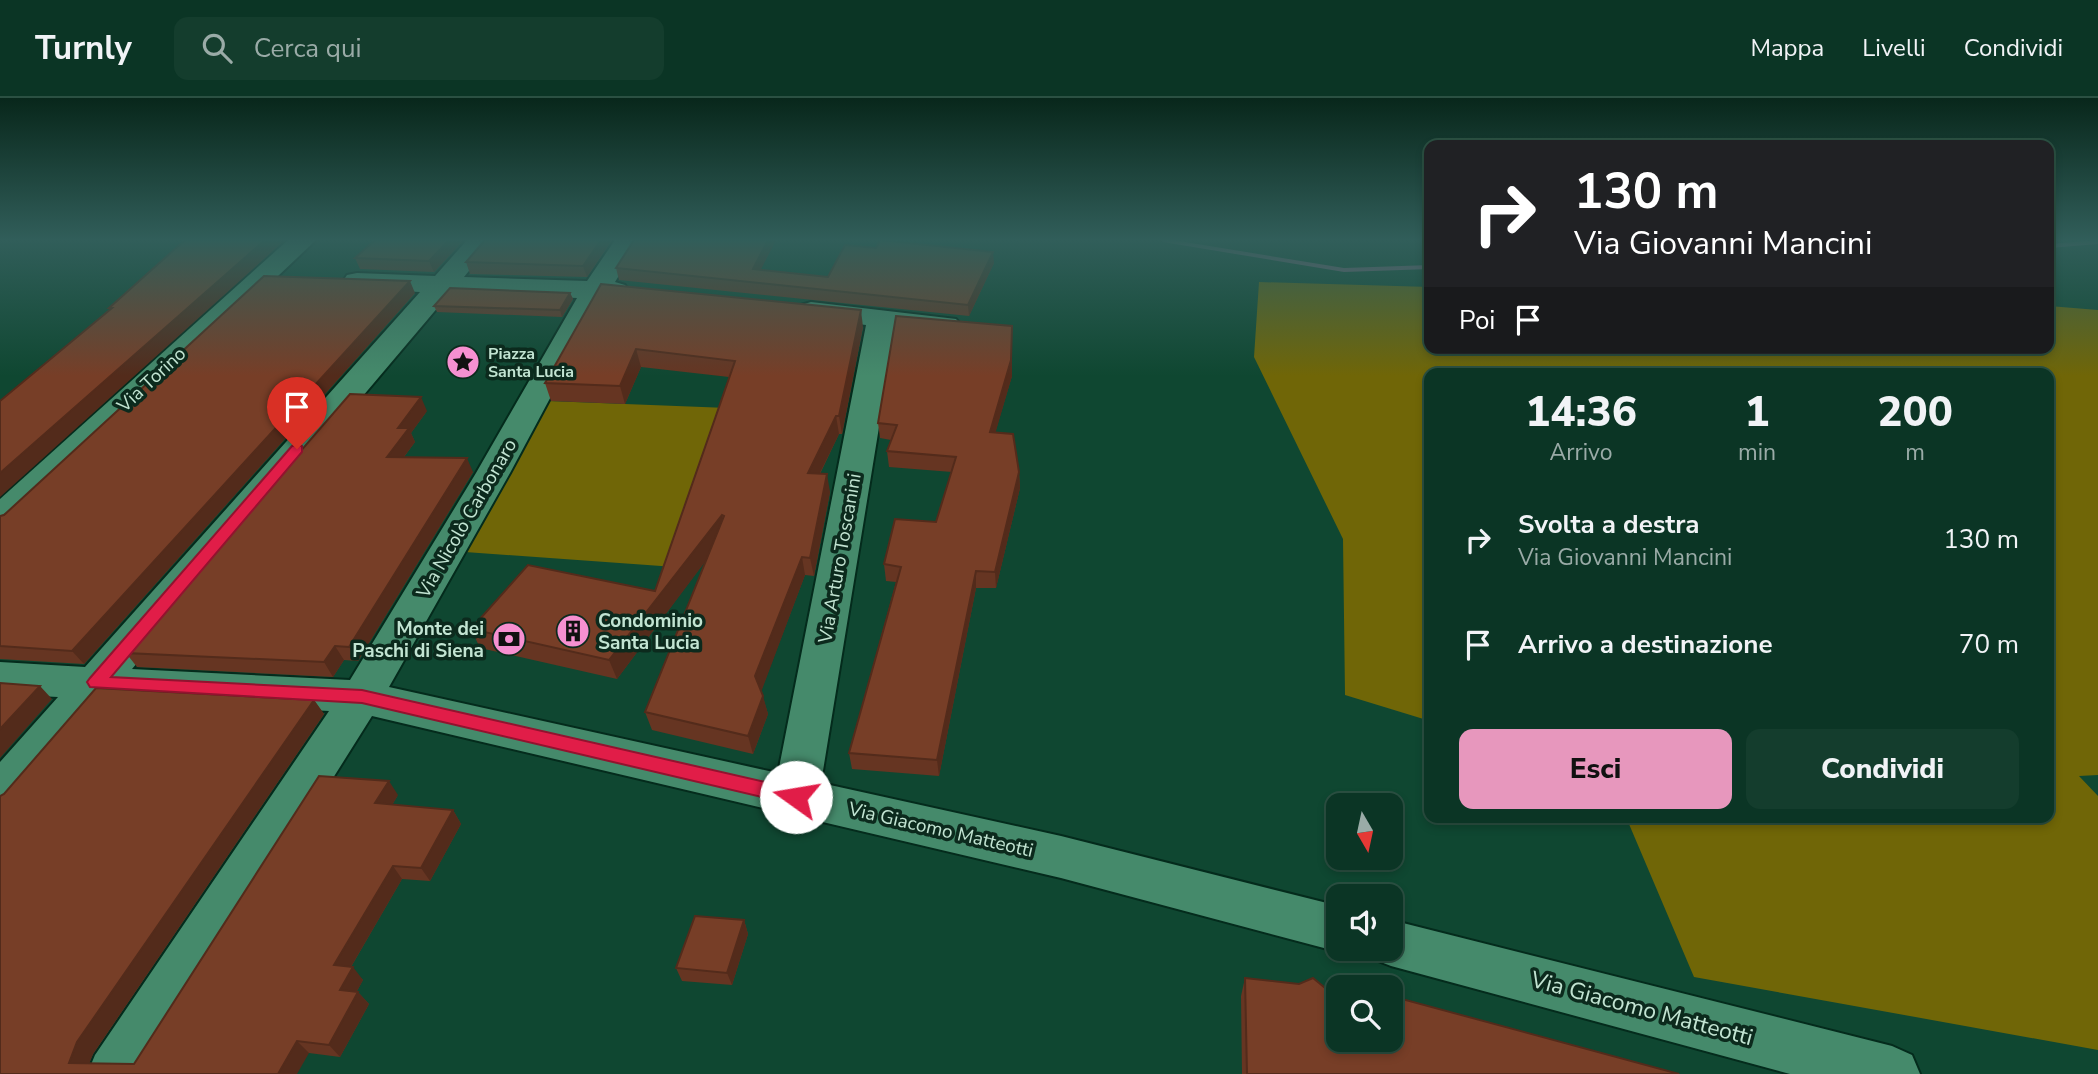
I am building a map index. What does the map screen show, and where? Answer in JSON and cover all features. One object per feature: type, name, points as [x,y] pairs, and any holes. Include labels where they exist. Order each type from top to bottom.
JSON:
[{"type":"street","name":"Via Torino","points":[[0,519],[255,286]]},
{"type":"street","points":[[0,793],[441,286]]},
{"type":"street","points":[[489,286],[636,293]]},
{"type":"street","name":"Via Nicolò Carbonaro","points":[[115,1074],[362,696],[493,473],[597,286]]},
{"type":"street","points":[[786,309],[971,327]]},
{"type":"street","name":"Via Arturo Toscanini","points":[[796,797],[882,318]]},
{"type":"street","name":"Via Giacomo Matteotti","points":[[0,678],[362,696],[1061,857],[1326,926]]},
{"type":"street","name":"Via Giacomo Matteotti","points":[[1403,946],[1892,1074]]},
{"type":"shaded area","points":[[1259,286],[1424,287],[1424,354],[2054,354],[2054,306],[2098,310],[2098,775],[2079,776],[2098,796],[2098,1050],[1694,977],[1629,823],[2054,823],[2054,368],[1424,368],[1424,719],[1345,695],[1343,539],[1254,357]]},
{"type":"shaded area","points":[[548,401],[728,408],[675,567],[465,552]]},
{"type":"building","points":[[134,286],[213,286],[0,473],[0,401],[112,308],[109,308]]},
{"type":"building","points":[[254,286],[406,286],[72,651],[0,646],[0,516]]},
{"type":"building","points":[[600,286],[861,310],[839,416],[836,416],[808,473],[827,474],[810,558],[802,557],[755,676],[763,696],[748,736],[645,712],[724,516],[722,515],[609,660],[471,629],[528,565],[655,591],[735,361],[636,349],[620,386],[545,383]]},
{"type":"building","points":[[783,286],[977,286],[968,305]]},
{"type":"building","points":[[450,288],[570,293],[560,310],[434,306]]},
{"type":"building","points":[[896,316],[1012,326],[1011,360],[990,432],[1013,434],[1019,472],[995,572],[976,571],[937,760],[849,753],[901,567],[884,564],[895,519],[936,522],[956,457],[887,451],[897,425],[878,423]]},
{"type":"building","points":[[350,394],[421,397],[398,428],[409,428],[387,457],[467,458],[349,647],[335,646],[324,662],[126,653]]},
{"type":"building","points":[[0,683],[40,686],[0,729]]},
{"type":"building","points":[[96,688],[314,700],[77,1042],[69,1063],[134,1064],[319,776],[389,781],[375,803],[453,810],[421,868],[393,866],[334,965],[353,967],[340,990],[358,992],[329,1045],[297,1041],[278,1074],[0,1074],[0,796]]},
{"type":"building","points":[[695,916],[744,920],[727,973],[676,968]]},
{"type":"building","points":[[1245,978],[1299,984],[1313,978],[1326,987],[1326,1052],[1403,1052],[1403,999],[1679,1074],[1247,1074]]},
{"type":"place","name":"Piazza Santa Lucia","points":[[463,362]]},
{"type":"place","name":"Condominio Santa Lucia","points":[[573,631]]},
{"type":"place","name":"Monte dei Paschi di Siena","points":[[509,639]]},
{"type":"route","points":[[297,449],[96,682],[362,696],[796,797]]}]
